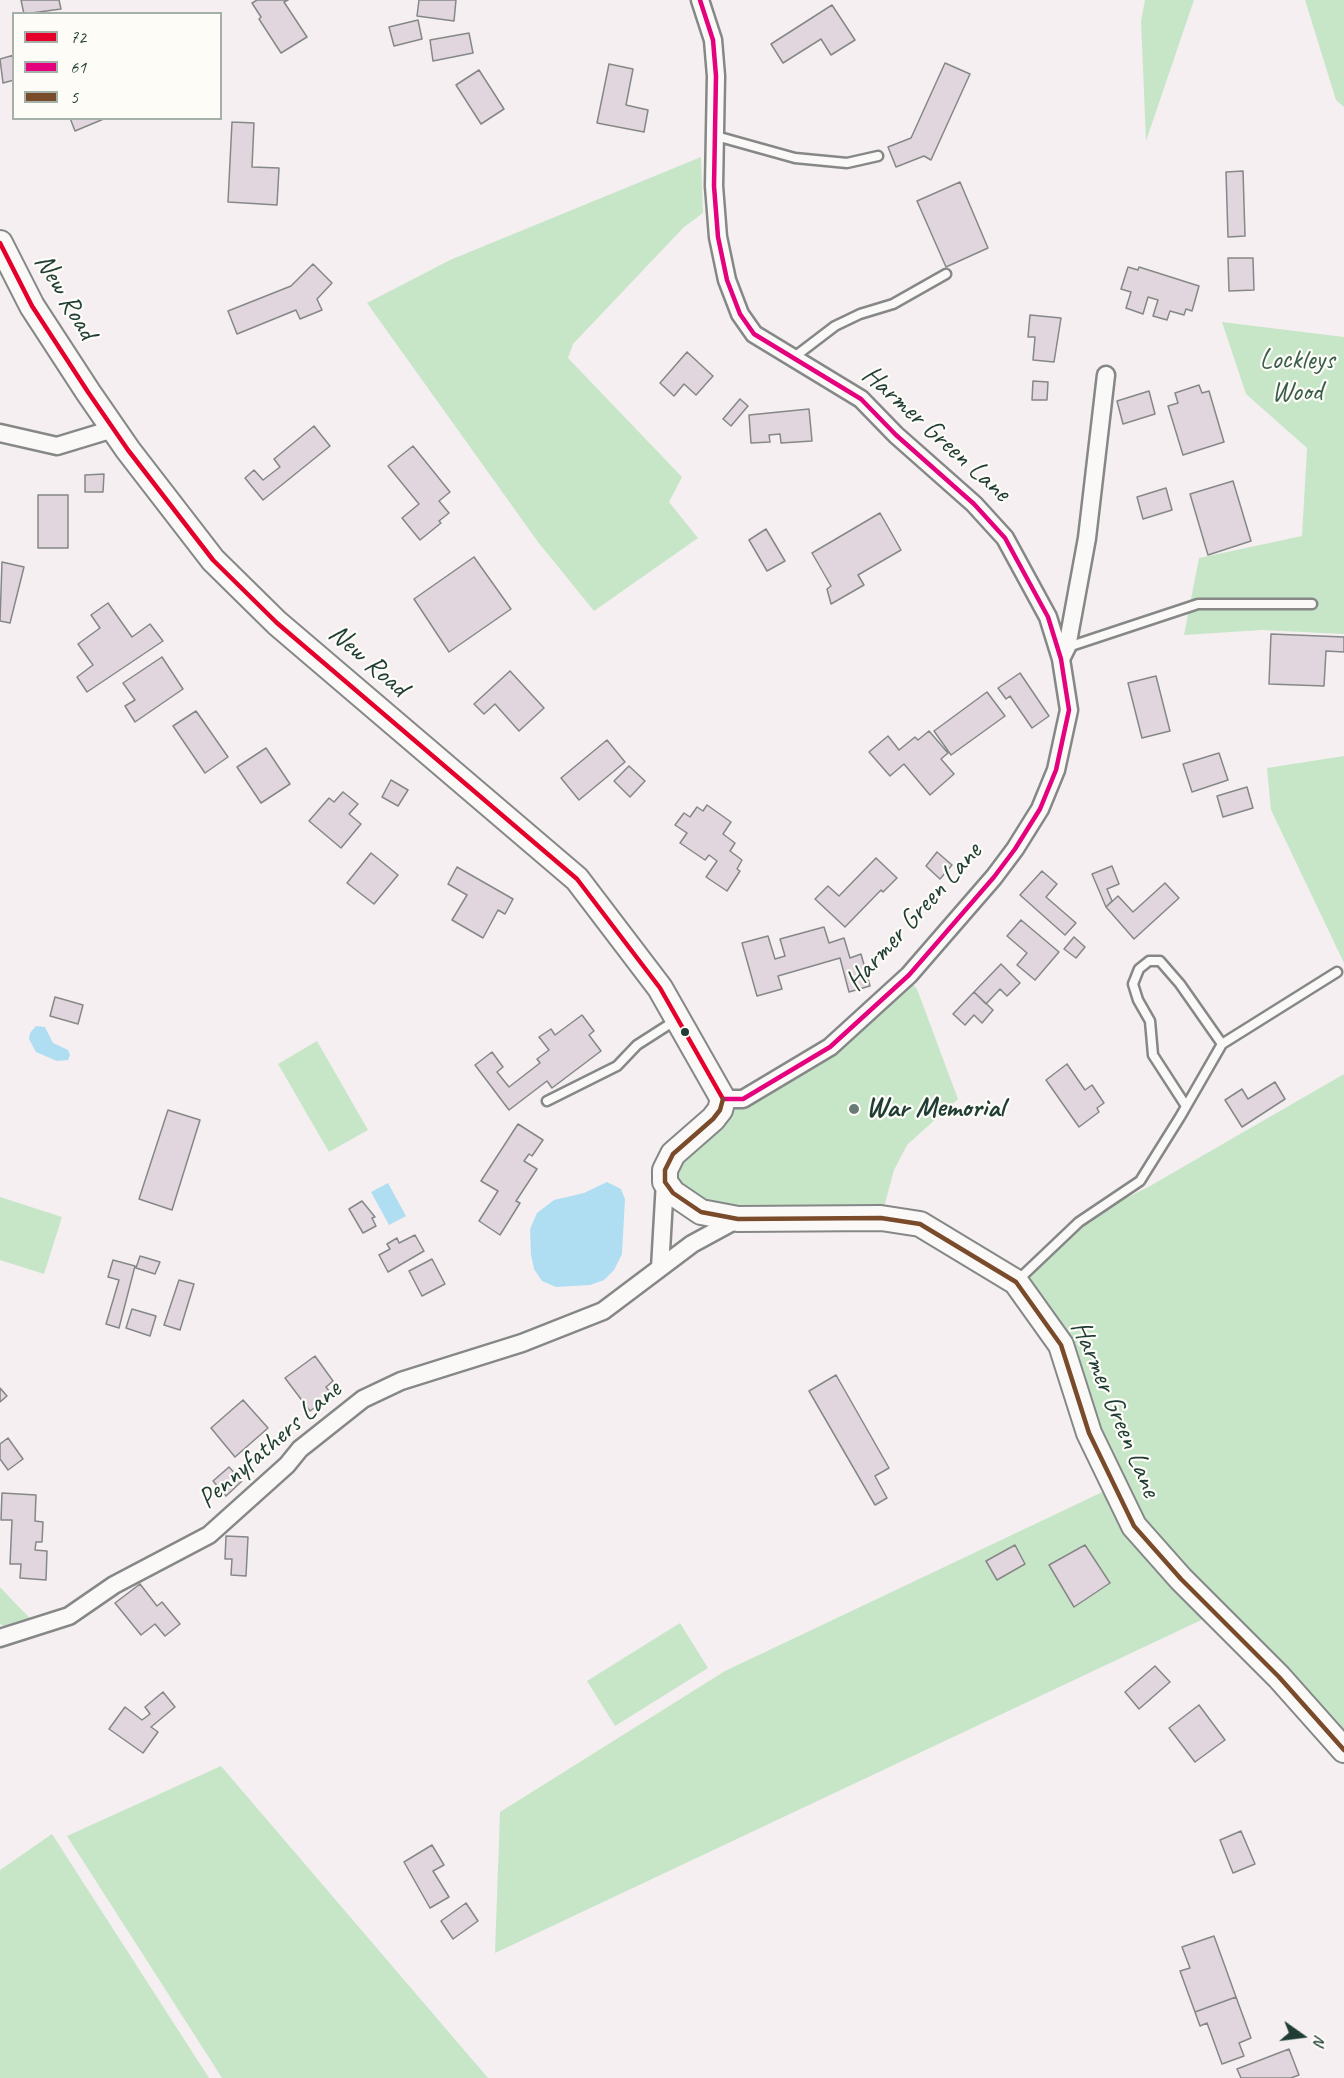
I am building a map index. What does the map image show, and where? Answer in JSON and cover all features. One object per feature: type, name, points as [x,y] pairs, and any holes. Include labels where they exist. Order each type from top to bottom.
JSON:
[{"type":"street","name":"Harmer Green Lane","points":[[700,0],[713,40],[716,217],[727,280],[740,314],[754,334],[861,399],[896,435],[974,504],[1005,538],[1048,617],[1064,653],[1069,710],[1065,740],[1040,809],[994,877],[909,975],[830,1047],[743,1099],[723,1099]]},
{"type":"street","name":"New Road","points":[[0,243],[32,306],[113,429],[213,560],[269,615],[577,879],[660,988],[723,1099]]},
{"type":"street","points":[[1064,653],[1087,538],[1106,375]]},
{"type":"street","points":[[0,433],[57,446],[113,429]]},
{"type":"street","points":[[660,1268],[665,1170],[673,1154],[713,1119],[720,1110],[723,1099]]},
{"type":"street","name":"Harmer Green Lane","points":[[665,1182],[673,1193],[701,1212],[738,1220],[881,1218],[920,1224],[1016,1282],[1061,1346],[1089,1433],[1134,1526],[1180,1579],[1279,1677],[1344,1750]]},
{"type":"street","name":"Pennyfathers Lane","points":[[0,1638],[69,1616],[114,1585],[209,1535],[287,1465],[300,1449],[363,1399],[401,1381],[522,1343],[603,1311],[692,1244],[738,1220]]},
{"type":"lane","points":[[716,136],[795,158],[847,163],[878,156]]},
{"type":"lane","points":[[793,358],[835,326],[860,314],[893,304],[946,274]]},
{"type":"lane","points":[[1064,653],[1198,603],[1312,604]]},
{"type":"lane","points":[[1186,1106],[1153,1055],[1150,1021],[1138,1000],[1133,984],[1139,969],[1149,961],[1160,961],[1180,984],[1222,1044]]},
{"type":"lane","points":[[1016,1282],[1079,1222],[1140,1181],[1222,1044],[1337,972]]},
{"type":"lane","points":[[547,1101],[617,1066],[637,1045],[679,1018]]},
{"type":"green space","points":[[1145,0],[1194,0],[1146,141],[1141,21]]},
{"type":"green space","points":[[1305,0],[1344,0],[1344,107],[1336,100]]},
{"type":"green space","points":[[701,157],[703,213],[684,227],[573,344],[568,358],[682,477],[669,502],[698,538],[594,611],[538,542],[367,303],[450,260]]},
{"type":"green space","name":"Lockleys Wood","points":[[1222,322],[1344,337],[1344,634],[1262,630],[1184,635],[1199,558],[1302,536],[1307,448],[1246,394]]},
{"type":"green space","points":[[1344,756],[1344,963],[1271,810],[1267,768]]},
{"type":"green space","points":[[907,978],[917,989],[958,1099],[907,1145],[894,1170],[881,1218],[701,1212],[665,1170],[713,1119],[783,1076]]},
{"type":"green space","points":[[317,1041],[368,1130],[329,1152],[278,1064]]},
{"type":"green space","points":[[1344,1074],[1344,1750],[1212,1615],[495,1953],[500,1812],[725,1671],[1113,1487],[1076,1400],[1016,1282],[1079,1222],[1150,1186]]},
{"type":"green space","points":[[0,1197],[62,1217],[44,1274],[0,1260]]},
{"type":"green space","points":[[0,1587],[30,1618],[6,1627],[0,1624]]},
{"type":"green space","points":[[680,1623],[708,1668],[615,1726],[587,1681]]},
{"type":"green space","points":[[221,1766],[488,2078],[222,2078],[67,1836]]},
{"type":"green space","points":[[52,1834],[209,2078],[0,2078],[0,1870]]},
{"type":"water","points":[[36,1026],[45,1027],[53,1043],[68,1050],[70,1055],[68,1060],[57,1061],[36,1052],[29,1039],[30,1033]]},
{"type":"water","points":[[607,1182],[621,1189],[625,1199],[622,1254],[614,1270],[604,1280],[590,1285],[556,1287],[542,1281],[534,1269],[531,1255],[530,1229],[537,1213],[554,1200],[584,1193]]},
{"type":"water","points":[[388,1183],[406,1216],[389,1225],[371,1192]]},
{"type":"building","points":[[21,0],[59,0],[61,9],[39,12],[24,12]]},
{"type":"building","points":[[257,0],[288,0],[284,2],[307,37],[281,53],[259,19],[261,17],[252,3]]},
{"type":"building","points":[[419,0],[456,0],[454,21],[417,16]]},
{"type":"building","points":[[832,5],[855,40],[831,55],[821,39],[783,63],[771,44]]},
{"type":"building","points":[[418,20],[422,39],[394,46],[389,27]]},
{"type":"building","points":[[469,33],[473,53],[433,61],[430,40]]},
{"type":"building","points":[[12,56],[12,81],[3,83],[0,59]]},
{"type":"building","points":[[945,63],[970,74],[931,160],[924,156],[896,167],[888,147],[911,138]]},
{"type":"building","points":[[609,64],[633,69],[626,105],[648,110],[644,132],[597,123]]},
{"type":"building","points":[[479,70],[504,109],[481,124],[456,85]]},
{"type":"building","points":[[71,120],[101,120],[75,131]]},
{"type":"building","points":[[232,122],[254,123],[252,167],[279,168],[277,205],[228,202]]},
{"type":"building","points":[[1243,171],[1245,236],[1228,237],[1226,172]]},
{"type":"building","points":[[960,182],[988,248],[946,267],[917,201]]},
{"type":"building","points":[[1228,258],[1253,258],[1254,290],[1229,291]]},
{"type":"building","points":[[313,264],[332,283],[317,299],[322,310],[300,319],[296,310],[237,334],[228,311],[291,286]]},
{"type":"building","points":[[1128,267],[1138,270],[1139,267],[1199,286],[1192,311],[1186,309],[1184,315],[1170,311],[1167,320],[1153,316],[1158,300],[1148,297],[1143,314],[1126,308],[1131,292],[1121,289]]},
{"type":"building","points":[[1030,315],[1061,318],[1054,362],[1033,360],[1035,337],[1028,337]]},
{"type":"building","points":[[687,352],[713,376],[696,395],[684,384],[674,396],[660,383]]},
{"type":"building","points":[[1033,381],[1048,382],[1047,400],[1032,400]]},
{"type":"building","points":[[1199,385],[1202,393],[1209,391],[1224,442],[1183,455],[1168,406],[1178,403],[1175,393]]},
{"type":"building","points":[[1149,391],[1155,414],[1123,424],[1117,401]]},
{"type":"building","points":[[740,399],[748,406],[731,426],[723,419]]},
{"type":"building","points":[[809,409],[812,441],[781,443],[780,434],[769,435],[770,442],[751,443],[749,415]]},
{"type":"building","points":[[314,426],[330,446],[263,500],[245,478],[254,470],[263,480],[280,467],[274,459]]},
{"type":"building","points":[[413,446],[450,492],[439,501],[449,513],[439,521],[441,523],[420,540],[402,518],[419,504],[388,466]]},
{"type":"building","points":[[104,474],[103,492],[85,492],[85,475]]},
{"type":"building","points":[[1233,481],[1251,541],[1208,555],[1190,494]]},
{"type":"building","points":[[1166,488],[1172,510],[1143,519],[1137,497]]},
{"type":"building","points":[[38,495],[68,495],[68,548],[38,548]]},
{"type":"building","points":[[880,513],[901,550],[858,575],[864,585],[831,604],[827,589],[831,586],[812,553]]},
{"type":"building","points":[[766,529],[785,561],[767,571],[749,540]]},
{"type":"building","points":[[474,557],[511,609],[449,652],[414,599]]},
{"type":"building","points":[[2,562],[24,567],[10,623],[0,621]]},
{"type":"building","points":[[108,603],[132,637],[150,624],[163,641],[87,692],[77,677],[93,665],[78,644],[100,628],[91,615]]},
{"type":"building","points":[[1271,634],[1344,637],[1344,652],[1326,651],[1324,686],[1269,684]]},
{"type":"building","points":[[162,657],[183,689],[135,722],[125,706],[135,700],[123,683]]},
{"type":"building","points":[[510,671],[544,708],[519,731],[495,704],[484,714],[474,704]]},
{"type":"building","points":[[1020,673],[1049,716],[1032,728],[1010,696],[1006,699],[998,688]]},
{"type":"building","points":[[1156,676],[1170,731],[1142,738],[1128,683]]},
{"type":"building","points":[[987,692],[1005,716],[951,755],[934,731]]},
{"type":"building","points":[[196,711],[228,757],[205,773],[173,726]]},
{"type":"building","points":[[929,731],[948,753],[941,759],[954,774],[930,795],[904,764],[890,776],[869,752],[888,736],[899,750],[915,737],[918,740]]},
{"type":"building","points":[[607,740],[625,762],[579,800],[561,778]]},
{"type":"building","points":[[266,748],[290,784],[261,803],[237,767]]},
{"type":"building","points":[[1219,753],[1228,780],[1192,792],[1183,764]]},
{"type":"building","points":[[629,766],[645,781],[630,797],[614,781]]},
{"type":"building","points":[[391,780],[408,790],[398,806],[382,797]]},
{"type":"building","points":[[1247,787],[1253,808],[1223,817],[1217,796]]},
{"type":"building","points":[[343,792],[358,804],[349,814],[361,824],[341,848],[309,821],[329,798],[334,802]]},
{"type":"building","points":[[707,805],[731,822],[723,834],[735,843],[730,851],[742,860],[737,869],[740,871],[727,891],[706,877],[717,861],[709,855],[705,860],[680,843],[687,833],[675,825],[684,813],[690,817],[697,807],[703,811]]},
{"type":"building","points":[[937,852],[952,865],[940,879],[926,866]]},
{"type":"building","points":[[371,853],[398,875],[374,904],[347,883]]},
{"type":"building","points":[[876,858],[897,878],[883,892],[881,890],[845,927],[815,899],[828,886],[839,896]]},
{"type":"building","points":[[1112,866],[1119,884],[1107,889],[1112,901],[1106,907],[1092,874]]},
{"type":"building","points":[[457,867],[513,899],[505,914],[498,910],[483,938],[452,920],[467,895],[448,884]]},
{"type":"building","points":[[1042,871],[1057,884],[1046,897],[1076,923],[1065,935],[1020,895]]},
{"type":"building","points":[[1165,883],[1179,898],[1134,939],[1106,907],[1118,896],[1133,912]]},
{"type":"building","points":[[1021,920],[1059,952],[1035,980],[1017,965],[1027,953],[1007,936]]},
{"type":"building","points":[[824,927],[829,943],[844,938],[850,958],[861,954],[870,986],[849,992],[840,958],[778,976],[782,989],[757,996],[742,943],[768,936],[775,959],[785,956],[780,939]]},
{"type":"building","points":[[1074,937],[1085,947],[1076,958],[1064,949]]},
{"type":"building","points":[[1001,964],[1020,983],[1007,996],[1000,989],[986,1004],[974,992]]},
{"type":"building","points":[[974,992],[993,1010],[982,1023],[974,1015],[965,1025],[953,1014]]},
{"type":"building","points":[[55,997],[83,1005],[78,1024],[50,1016]]},
{"type":"building","points":[[582,1015],[594,1031],[589,1035],[601,1051],[552,1088],[547,1081],[509,1110],[475,1065],[492,1052],[503,1067],[497,1072],[509,1087],[540,1063],[537,1059],[549,1050],[539,1037],[551,1029],[555,1035]]},
{"type":"building","points":[[1067,1064],[1085,1090],[1092,1085],[1104,1103],[1097,1108],[1099,1112],[1079,1127],[1046,1080]]},
{"type":"building","points":[[1275,1082],[1285,1099],[1242,1127],[1225,1100],[1242,1089],[1248,1099]]},
{"type":"building","points":[[168,1110],[200,1120],[172,1210],[139,1199]]},
{"type":"building","points":[[518,1124],[543,1140],[532,1156],[529,1154],[524,1161],[537,1169],[516,1201],[520,1203],[500,1235],[479,1221],[498,1191],[481,1181]]},
{"type":"building","points":[[362,1201],[375,1217],[372,1218],[376,1226],[363,1233],[349,1209]]},
{"type":"building","points":[[415,1235],[424,1251],[388,1272],[379,1255],[390,1249],[387,1244],[397,1238],[399,1243]]},
{"type":"building","points":[[140,1256],[160,1262],[155,1274],[136,1268]]},
{"type":"building","points":[[432,1259],[445,1284],[422,1296],[409,1271]]},
{"type":"building","points":[[113,1260],[135,1266],[119,1328],[106,1324],[119,1280],[108,1277]]},
{"type":"building","points":[[179,1280],[194,1284],[180,1330],[164,1325]]},
{"type":"building","points":[[132,1309],[156,1316],[150,1336],[126,1328]]},
{"type":"building","points":[[315,1356],[333,1381],[326,1387],[332,1395],[310,1411],[285,1378]]},
{"type":"building","points":[[836,1375],[889,1468],[875,1476],[887,1498],[875,1505],[809,1391]]},
{"type":"building","points":[[0,1388],[7,1396],[0,1402]]},
{"type":"building","points":[[243,1400],[268,1428],[235,1457],[211,1428]]},
{"type":"building","points":[[8,1438],[23,1459],[8,1470],[0,1459],[0,1444]]},
{"type":"building","points":[[229,1467],[242,1481],[226,1496],[213,1481]]},
{"type":"building","points":[[2,1493],[36,1495],[35,1521],[43,1522],[42,1542],[36,1542],[35,1550],[47,1551],[46,1580],[20,1578],[21,1564],[10,1564],[12,1520],[1,1520]]},
{"type":"building","points":[[226,1536],[248,1537],[246,1576],[231,1575],[232,1559],[225,1559]]},
{"type":"building","points":[[1015,1545],[1025,1564],[997,1580],[986,1561]]},
{"type":"building","points":[[1085,1545],[1110,1583],[1074,1607],[1049,1565]]},
{"type":"building","points":[[140,1584],[157,1606],[162,1602],[180,1624],[165,1636],[155,1624],[141,1635],[115,1603]]},
{"type":"building","points":[[1155,1666],[1170,1682],[1139,1709],[1125,1692]]},
{"type":"building","points":[[163,1692],[175,1707],[151,1727],[158,1732],[143,1753],[109,1729],[125,1707],[142,1720],[150,1714],[145,1707]]},
{"type":"building","points":[[1199,1705],[1225,1740],[1195,1762],[1169,1728]]},
{"type":"building","points":[[1241,1831],[1255,1864],[1233,1873],[1220,1840]]},
{"type":"building","points":[[432,1845],[444,1865],[433,1871],[449,1897],[430,1908],[404,1862]]},
{"type":"building","points":[[466,1903],[478,1921],[453,1939],[441,1921]]},
{"type":"building","points":[[1214,1936],[1236,1997],[1195,2012],[1180,1971],[1190,1968],[1182,1947]]},
{"type":"building","points":[[1236,1997],[1251,2038],[1239,2043],[1244,2056],[1222,2064],[1207,2023],[1200,2026],[1195,2012]]},
{"type":"building","points":[[1289,2049],[1299,2075],[1291,2078],[1241,2078],[1237,2069]]},
{"type":"transit line","name":"61","points":[[700,0],[713,40],[716,76],[714,186],[718,237],[727,280],[740,314],[754,334],[861,399],[896,435],[974,504],[1005,538],[1048,617],[1061,659],[1069,710],[1056,770],[1040,809],[994,877],[909,975],[830,1047],[743,1099],[723,1099]]},
{"type":"transit line","name":"72","points":[[0,243],[32,306],[88,392],[128,450],[213,560],[277,623],[577,879],[660,988],[723,1099]]},
{"type":"transit line","name":"5","points":[[723,1099],[720,1110],[713,1119],[673,1154],[665,1170],[665,1182],[673,1193],[701,1212],[738,1219],[881,1218],[920,1224],[1016,1282],[1061,1345],[1089,1433],[1134,1526],[1181,1579],[1279,1677],[1344,1750]]},
{"type":"place","name":"War Memorial","points":[[854,1109]]}]
